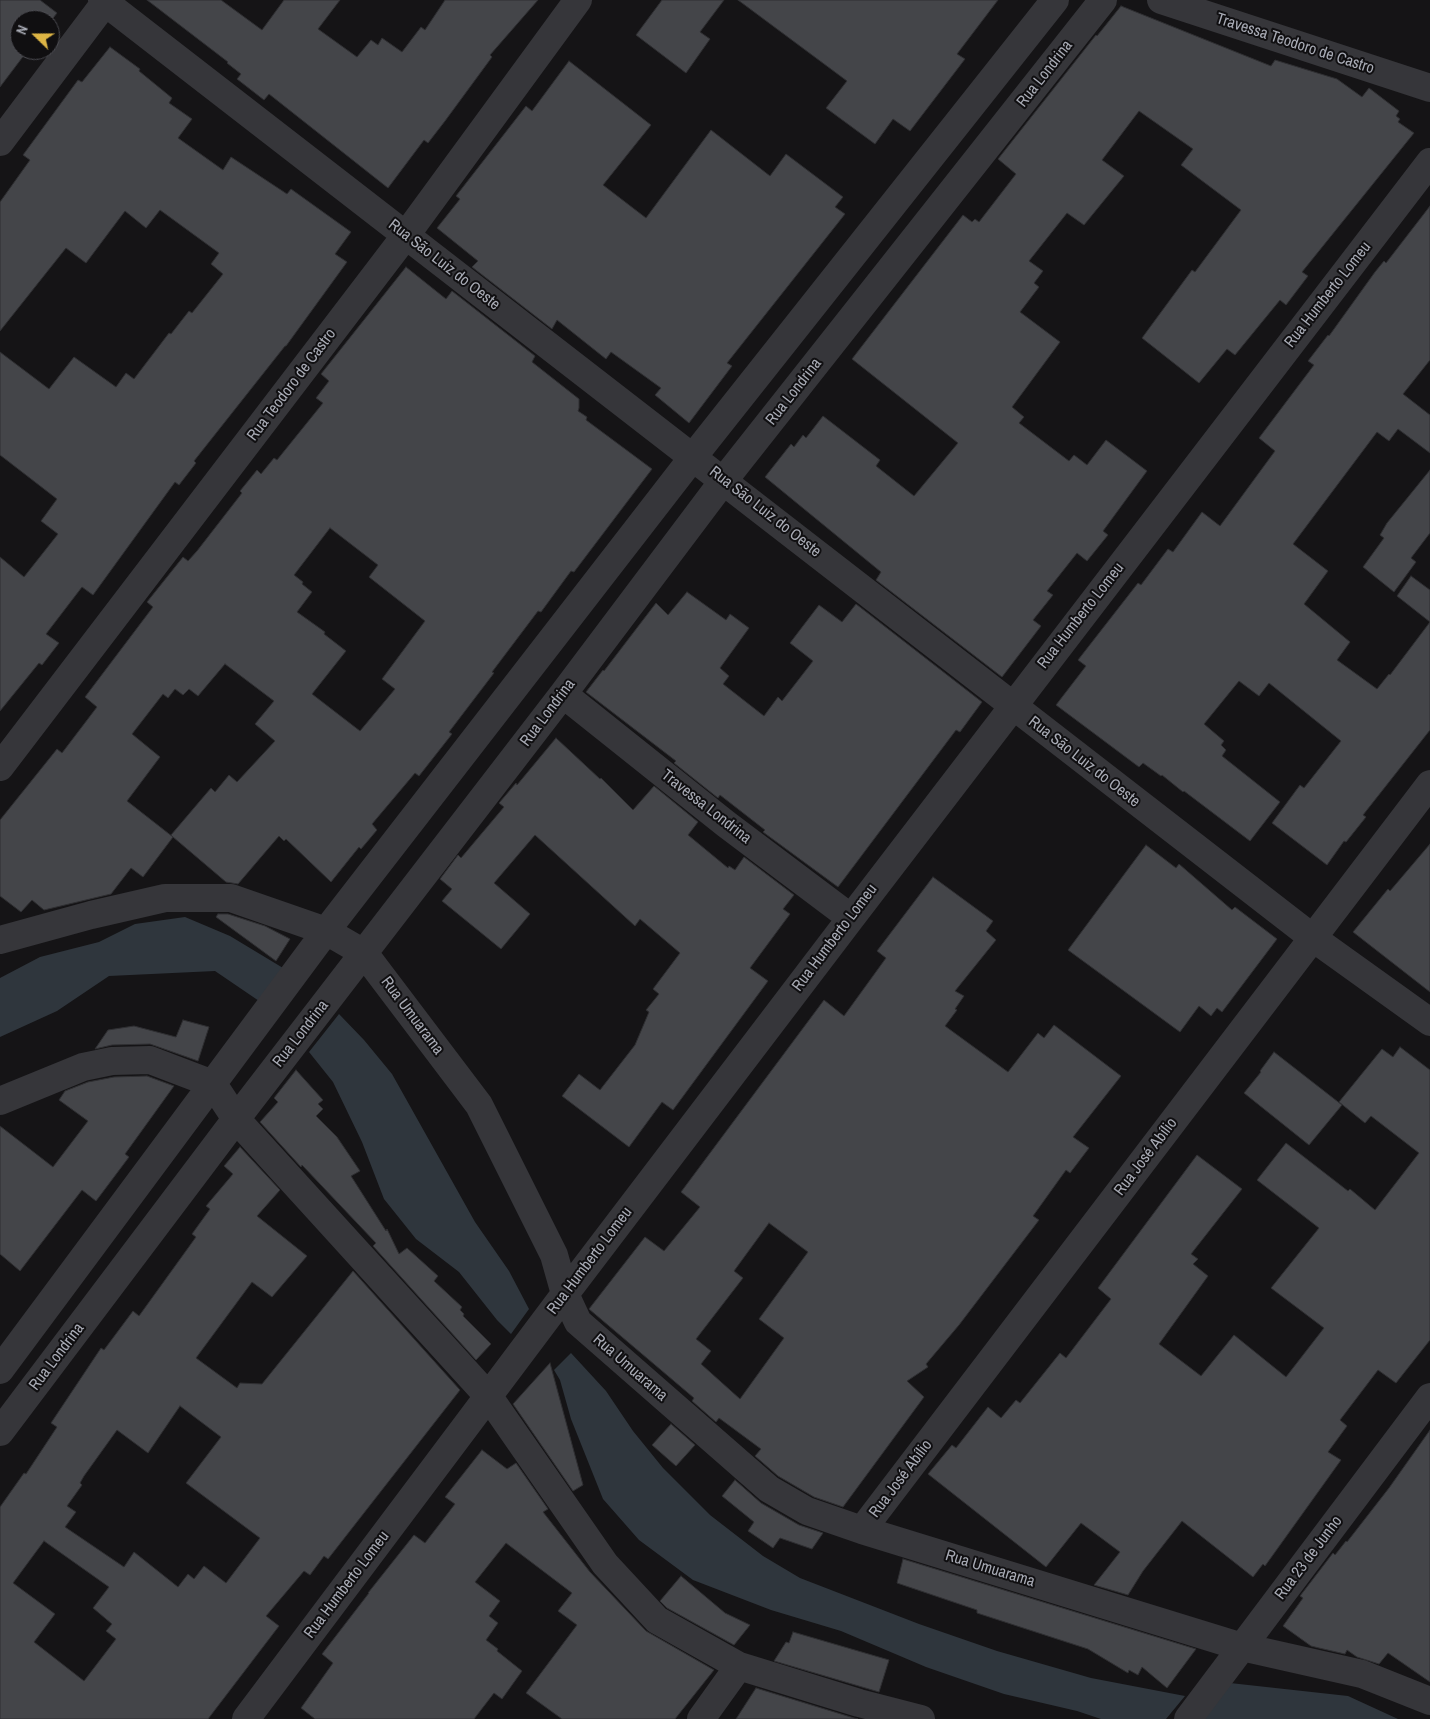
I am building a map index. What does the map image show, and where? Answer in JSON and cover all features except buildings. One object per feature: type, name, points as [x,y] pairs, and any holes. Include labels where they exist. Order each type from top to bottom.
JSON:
[{"type":"street","name":"Rua Teodoro de Castro","points":[[0,767],[406,235],[578,0]]},
{"type":"street","points":[[0,1370],[326,931],[693,457],[1055,0]]},
{"type":"street","name":"Rua Londrina","points":[[0,1432],[236,1119],[563,694],[724,480],[1103,0]]},
{"type":"street","name":"Travessa Teodoro de Castro","points":[[1161,0],[1430,88]]},
{"type":"street","name":"Rua São Luiz do Oeste","points":[[105,1],[1313,938],[1430,1022]]},
{"type":"street","points":[[0,142],[105,1]]},
{"type":"street","name":"Rua Humberto Lomeu","points":[[246,1719],[565,1294],[1012,706],[1430,162]]},
{"type":"street","name":"Travessa Londrina","points":[[563,694],[726,824],[851,918]]},
{"type":"street","name":"Rua José Abílio","points":[[862,1530],[1430,784]]},
{"type":"street","name":"Rua Umuarama","points":[[0,940],[91,915],[165,898],[231,898],[326,931],[364,953],[480,1105],[554,1255],[565,1294],[578,1322],[769,1489],[806,1511],[862,1530],[1242,1647],[1362,1674],[1430,1701]]},
{"type":"street","points":[[0,1101],[83,1067],[112,1061],[150,1060],[213,1084],[236,1119],[489,1397],[605,1564],[657,1620],[739,1666],[859,1703],[921,1719]]},
{"type":"street","points":[[81,1263],[110,1286]]},
{"type":"street","name":"Rua 23 de Junho","points":[[1188,1719],[1430,1398]]},
{"type":"street","points":[[701,1719],[739,1666]]},
{"type":"shaded area","points":[[185,917],[230,936],[288,971],[262,1003],[215,971],[109,976],[57,1011],[0,1037],[0,978],[40,957],[99,942],[135,924]]},
{"type":"shaded area","points":[[339,1014],[364,1040],[392,1074],[475,1222],[509,1271],[529,1309],[511,1334],[497,1320],[459,1272],[416,1239],[384,1199],[362,1142],[333,1082],[309,1052]]},
{"type":"shaded area","points":[[571,1353],[606,1391],[633,1431],[663,1468],[710,1515],[763,1556],[800,1578],[919,1624],[997,1651],[1091,1678],[1185,1696],[1166,1719],[1101,1719],[1077,1711],[1004,1694],[926,1667],[841,1631],[771,1610],[693,1580],[639,1540],[603,1499],[571,1419],[560,1380],[554,1370]]},
{"type":"shaded area","points":[[1230,1683],[1348,1696],[1398,1719],[1202,1719]]}]
